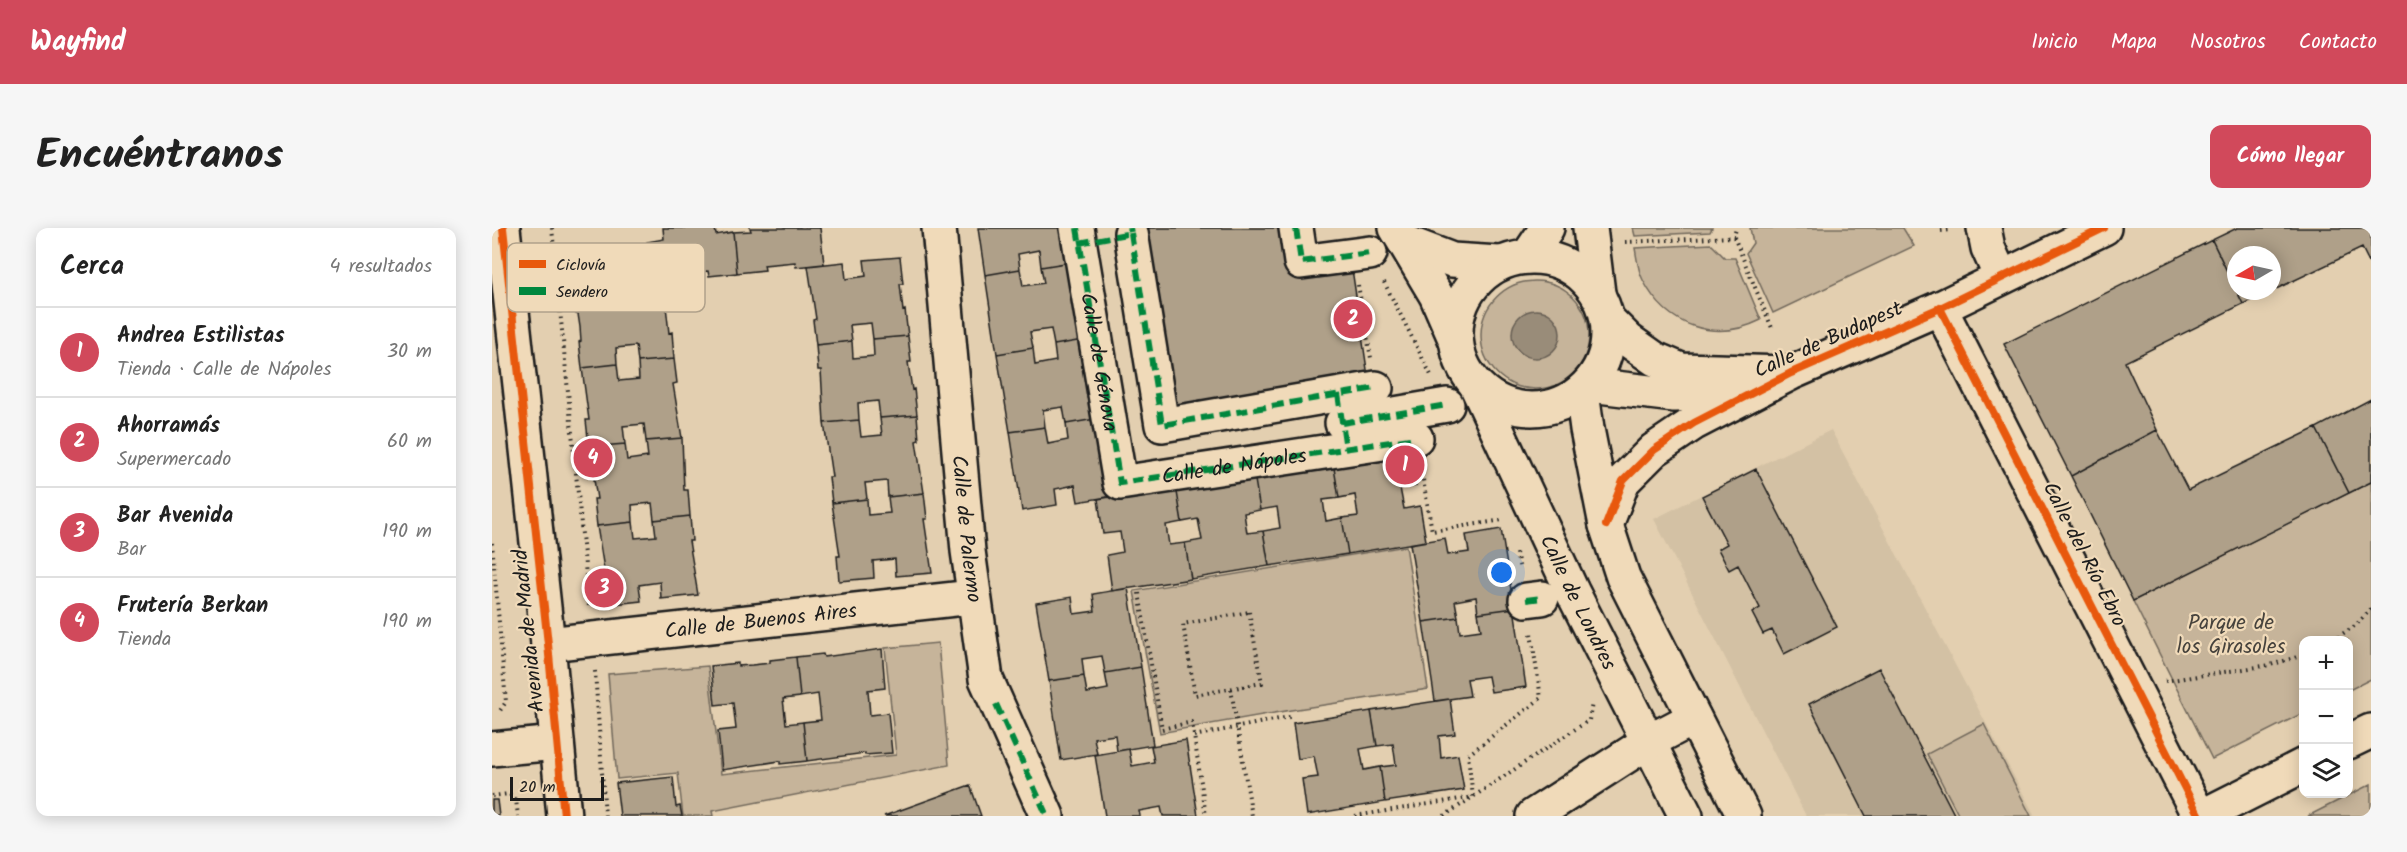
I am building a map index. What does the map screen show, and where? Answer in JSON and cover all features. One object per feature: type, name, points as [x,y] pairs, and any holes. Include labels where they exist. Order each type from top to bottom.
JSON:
[{"type":"street","name":"Avenida de Madrid","points":[[503,228],[507,265]]},
{"type":"street","name":"Calle de Palermo","points":[[939,228],[974,597],[986,679],[1047,816]]},
{"type":"street","points":[[1296,228],[1301,262],[1362,254]]},
{"type":"street","points":[[1456,341],[1458,314],[1468,290],[1481,275],[1514,260],[1547,228]]},
{"type":"street","points":[[1401,235],[1436,295],[1456,341],[1462,366],[1477,387],[1501,404],[1524,410],[1551,408],[1586,389],[1598,373],[1607,350],[1603,307],[1590,228]]},
{"type":"street","points":[[1984,228],[1988,248],[2001,277]]},
{"type":"street","name":"Calle de Budapest","points":[[1606,525],[1623,482],[1654,450],[1694,423],[1791,373],[1940,308],[2104,228]]},
{"type":"street","name":"Calle de Génova","points":[[1120,483],[1078,235],[1131,231],[1162,425]]},
{"type":"street","points":[[1401,235],[1452,260],[1553,259],[1576,270],[1603,307]]},
{"type":"street","name":"Calle de Budapest","points":[[1603,307],[1628,340],[1655,359],[1681,370],[1791,373]]},
{"type":"street","name":"Calle del Río Ebro","points":[[1940,308],[2201,816]]},
{"type":"street","name":"Avenida de Madrid","points":[[512,312],[564,816]]},
{"type":"street","name":"Calle de Londres","points":[[1477,387],[1572,591],[1686,816]]},
{"type":"street","name":"Calle de Nápoles","points":[[1342,422],[1376,388]]},
{"type":"street","points":[[1586,389],[1587,429],[1606,525],[1623,577],[1744,816]]},
{"type":"street","name":"Calle de Budapest","points":[[1586,389],[1674,395],[1754,393]]},
{"type":"street","name":"Calle de Nápoles","points":[[1120,483],[1342,422],[1447,405]]},
{"type":"street","name":"Calle de Nápoles","points":[[1162,425],[1342,422],[1416,438]]},
{"type":"street","name":"Calle de Buenos Aires","points":[[548,644],[974,597]]},
{"type":"street","points":[[1533,816],[1648,742],[1694,718]]},
{"type":"street","points":[[2353,740],[2371,731]]},
{"type":"street","points":[[492,750],[557,742]]},
{"type":"street","points":[[2201,816],[2299,767]]},
{"type":"path","points":[[552,228],[553,243]]},
{"type":"path","points":[[1736,228],[1734,237],[1772,328]]},
{"type":"path","points":[[1624,242],[1734,237]]},
{"type":"path","points":[[1362,254],[1376,388]]},
{"type":"path","points":[[1362,254],[1397,311],[1447,405]]},
{"type":"path","points":[[560,312],[592,639],[605,816]]},
{"type":"path","points":[[1416,438],[1432,531],[1509,519]]},
{"type":"path","points":[[1473,797],[1468,755],[1541,698],[1534,599],[1514,542]]},
{"type":"path","points":[[492,543],[506,702],[499,712]]},
{"type":"path","points":[[1139,593],[1162,729],[1192,723],[1206,816]]},
{"type":"path","points":[[2339,636],[2356,625],[2371,609]]},
{"type":"path","points":[[1250,612],[1262,683],[1231,688],[1195,695],[1183,624],[1250,612]]},
{"type":"path","points":[[2164,681],[2270,665],[2299,656]]},
{"type":"path","points":[[1231,688],[1252,816]]},
{"type":"path","points":[[1444,816],[1589,720],[1593,699]]},
{"type":"path","points":[[1194,736],[1294,716]]},
{"type":"path","points":[[492,796],[509,794],[516,800],[518,816]]},
{"type":"path","points":[[1355,816],[1385,814],[1473,797]]},
{"type":"shaded area","points":[[1536,310],[1553,317],[1560,334],[1553,351],[1536,358],[1519,351],[1512,334],[1519,317]]},
{"type":"shaded area","points":[[1831,430],[2035,816],[1806,816],[1654,519]]},
{"type":"green space","points":[[1633,228],[1712,228],[1710,232],[1635,236]]},
{"type":"green space","points":[[1750,228],[1903,228],[1914,246],[1773,313],[1746,253],[1753,243]]},
{"type":"green space","points":[[1711,244],[1725,258],[1735,258],[1761,320],[1744,327],[1710,330],[1679,319],[1653,296],[1641,276],[1635,248]]},
{"type":"green space","points":[[1535,281],[1556,285],[1573,297],[1585,314],[1589,335],[1585,356],[1573,373],[1556,385],[1535,389],[1514,385],[1497,373],[1485,356],[1481,335],[1485,314],[1497,297],[1514,285]]},
{"type":"green space","name":"Parque de los Girasoles","points":[[2371,482],[2371,679],[2353,688],[2353,636],[2299,636],[2299,715],[2212,759],[2133,601]]},
{"type":"green space","points":[[1406,546],[1428,689],[1160,733],[1134,591]]},
{"type":"green space","points":[[938,643],[949,765],[712,811],[713,816],[683,816],[678,773],[617,779],[608,674],[708,666],[721,774],[896,755],[885,648]]},
{"type":"green space","points":[[1984,724],[2031,816],[1959,816],[1927,754]]},
{"type":"green space","points":[[2371,784],[2371,816],[2308,816],[2343,798],[2353,798],[2353,793]]},
{"type":"building","points":[[663,228],[715,228],[716,235],[733,232],[737,273],[709,276],[708,271],[705,271],[705,243],[647,243],[664,239]]},
{"type":"building","points":[[750,228],[820,228],[824,264],[796,267],[795,262],[764,265],[765,270],[737,273],[733,232],[751,231]]},
{"type":"building","points":[[978,228],[1072,228],[1077,261],[1041,267],[1039,250],[1018,254],[1020,269],[985,275]]},
{"type":"building","points":[[1137,228],[1289,228],[1296,278],[1352,269],[1369,383],[1166,414]]},
{"type":"building","points":[[2237,228],[2371,228],[2371,266],[2362,248],[2281,287],[2281,246],[2227,246],[2227,271],[2212,240]]},
{"type":"building","points":[[2212,240],[2227,271],[2227,300],[2241,300],[2243,304],[2125,362],[2157,430],[2071,476],[2004,344]]},
{"type":"building","points":[[900,257],[903,284],[900,284],[908,336],[873,339],[871,323],[850,325],[852,341],[816,345],[813,320],[816,319],[808,266],[844,262],[846,279],[866,276],[864,260]]},
{"type":"building","points":[[1077,261],[1089,339],[1054,345],[1051,329],[1030,332],[1033,348],[997,354],[985,275],[1020,269],[1023,286],[1044,283],[1041,267]]},
{"type":"building","points":[[576,312],[667,312],[669,333],[672,332],[674,359],[638,362],[636,346],[616,348],[617,364],[582,368],[580,327],[578,314]]},
{"type":"building","points":[[908,336],[911,362],[908,362],[917,415],[880,418],[878,401],[858,403],[859,420],[824,423],[821,370],[818,370],[816,345],[852,341],[853,358],[874,356],[873,339]]},
{"type":"building","points":[[1089,339],[1101,418],[1066,424],[1063,407],[1043,410],[1045,427],[1010,432],[997,354],[1033,348],[1035,365],[1056,361],[1054,345]]},
{"type":"building","points":[[674,359],[677,383],[673,384],[682,438],[646,441],[644,424],[623,426],[625,444],[589,447],[586,420],[589,420],[582,368],[617,364],[619,381],[639,379],[638,362]]},
{"type":"building","points":[[2371,399],[2371,482],[2349,493],[2316,428]]},
{"type":"building","points":[[917,415],[919,440],[916,441],[924,493],[888,497],[887,481],[865,483],[867,499],[832,503],[829,477],[832,477],[824,423],[859,420],[861,437],[882,435],[880,418]]},
{"type":"building","points":[[1101,418],[1113,496],[1078,502],[1075,485],[1055,489],[1057,505],[1022,511],[1010,432],[1045,427],[1048,444],[1068,440],[1066,424]]},
{"type":"building","points":[[2316,428],[2349,493],[2133,601],[2071,476],[2157,430],[2188,490]]},
{"type":"building","points":[[682,438],[684,490],[688,490],[690,516],[654,520],[652,503],[632,505],[633,522],[597,526],[594,499],[597,499],[589,447],[625,444],[627,460],[648,457],[646,441]]},
{"type":"building","points":[[1411,450],[1416,486],[1400,488],[1404,509],[1420,506],[1426,541],[1348,554],[1342,518],[1358,516],[1355,495],[1339,498],[1333,462]]},
{"type":"building","points":[[1333,462],[1339,498],[1323,500],[1326,521],[1342,518],[1348,554],[1269,566],[1263,531],[1280,528],[1277,507],[1260,510],[1254,474]]},
{"type":"building","points":[[1756,469],[1837,627],[1784,654],[1772,630],[1763,634],[1752,613],[1760,608],[1738,565],[1729,570],[1718,549],[1727,544],[1702,496]]},
{"type":"building","points":[[1254,474],[1260,510],[1244,513],[1247,533],[1263,531],[1269,566],[1191,579],[1185,543],[1202,540],[1198,519],[1182,522],[1176,486]]},
{"type":"building","points":[[1176,486],[1182,522],[1166,525],[1169,545],[1185,543],[1191,579],[1112,591],[1107,555],[1123,552],[1120,532],[1103,534],[1098,499]]},
{"type":"building","points":[[924,493],[927,519],[924,519],[932,573],[896,576],[895,559],[873,561],[874,578],[839,581],[837,556],[840,556],[832,503],[867,499],[868,515],[890,513],[888,497]]},
{"type":"building","points":[[690,516],[692,541],[689,541],[698,595],[661,599],[660,582],[639,585],[641,601],[605,605],[602,578],[605,578],[597,526],[633,522],[635,538],[656,536],[654,520]]},
{"type":"building","points":[[1501,529],[1514,608],[1478,613],[1476,597],[1455,601],[1458,617],[1423,622],[1410,544],[1445,538],[1448,555],[1469,552],[1466,535]]},
{"type":"building","points":[[1128,588],[1141,667],[1105,673],[1102,656],[1082,659],[1084,676],[1049,681],[1036,603],[1072,597],[1074,614],[1095,611],[1093,594]]},
{"type":"building","points":[[1514,608],[1526,687],[1491,692],[1488,676],[1467,679],[1470,696],[1435,701],[1423,622],[1458,617],[1460,633],[1481,630],[1478,613]]},
{"type":"building","points":[[882,649],[885,688],[868,690],[870,715],[888,713],[892,753],[865,755],[865,753],[807,761],[803,722],[821,720],[818,694],[800,697],[796,657],[823,654],[824,657]]},
{"type":"building","points":[[796,657],[800,697],[783,699],[786,724],[803,722],[807,761],[780,764],[780,761],[722,770],[718,731],[736,729],[733,703],[715,705],[711,666],[738,663],[738,666],[752,665]]},
{"type":"building","points":[[1141,667],[1153,745],[1117,751],[1115,735],[1094,738],[1097,754],[1061,760],[1049,681],[1084,676],[1087,693],[1108,689],[1105,673]]},
{"type":"building","points":[[1879,668],[1955,816],[1866,816],[1809,704]]},
{"type":"building","points":[[1450,699],[1455,734],[1439,736],[1441,758],[1458,755],[1464,790],[1385,802],[1380,767],[1396,765],[1393,744],[1377,746],[1371,711]]},
{"type":"building","points":[[1371,711],[1377,746],[1360,749],[1364,770],[1380,767],[1385,802],[1307,815],[1302,779],[1318,777],[1314,756],[1298,759],[1293,723]]},
{"type":"building","points":[[1186,740],[1198,816],[1163,816],[1161,807],[1139,811],[1140,816],[1105,816],[1095,755],[1129,749],[1132,766],[1154,762],[1151,746]]},
{"type":"building","points":[[673,777],[676,807],[680,806],[682,816],[620,816],[616,783]]},
{"type":"building","points":[[970,785],[981,816],[884,816]]},
{"type":"building","points":[[492,800],[497,800],[499,816],[492,816]]},
{"type":"marked path","points":[[1077,228],[1120,483],[1416,438]]},
{"type":"marked path","points":[[1079,243],[1131,233],[1130,228]]},
{"type":"marked path","points":[[1296,228],[1301,262],[1370,253]]},
{"type":"marked path","points":[[1131,233],[1162,425],[1376,388]]},
{"type":"marked path","points":[[1338,394],[1346,449]]},
{"type":"marked path","points":[[1342,423],[1447,405]]},
{"type":"marked path","points":[[1526,600],[1542,598]]},
{"type":"marked path","points":[[996,704],[1047,816]]},
{"type":"cycle path","points":[[503,228],[507,265]]},
{"type":"cycle path","points":[[1606,525],[1623,481],[1654,450],[1694,423],[1791,373],[1940,308],[2104,228]]},
{"type":"cycle path","points":[[1940,308],[2199,816]]},
{"type":"cycle path","points":[[512,312],[564,816]]},
{"type":"place","name":"Ahorramás","points":[[1353,319]]},
{"type":"place","name":"Frutería Berkan","points":[[593,458]]},
{"type":"place","name":"Andrea Estilistas","points":[[1405,465]]},
{"type":"place","name":"Bar Avenida","points":[[604,588]]}]
